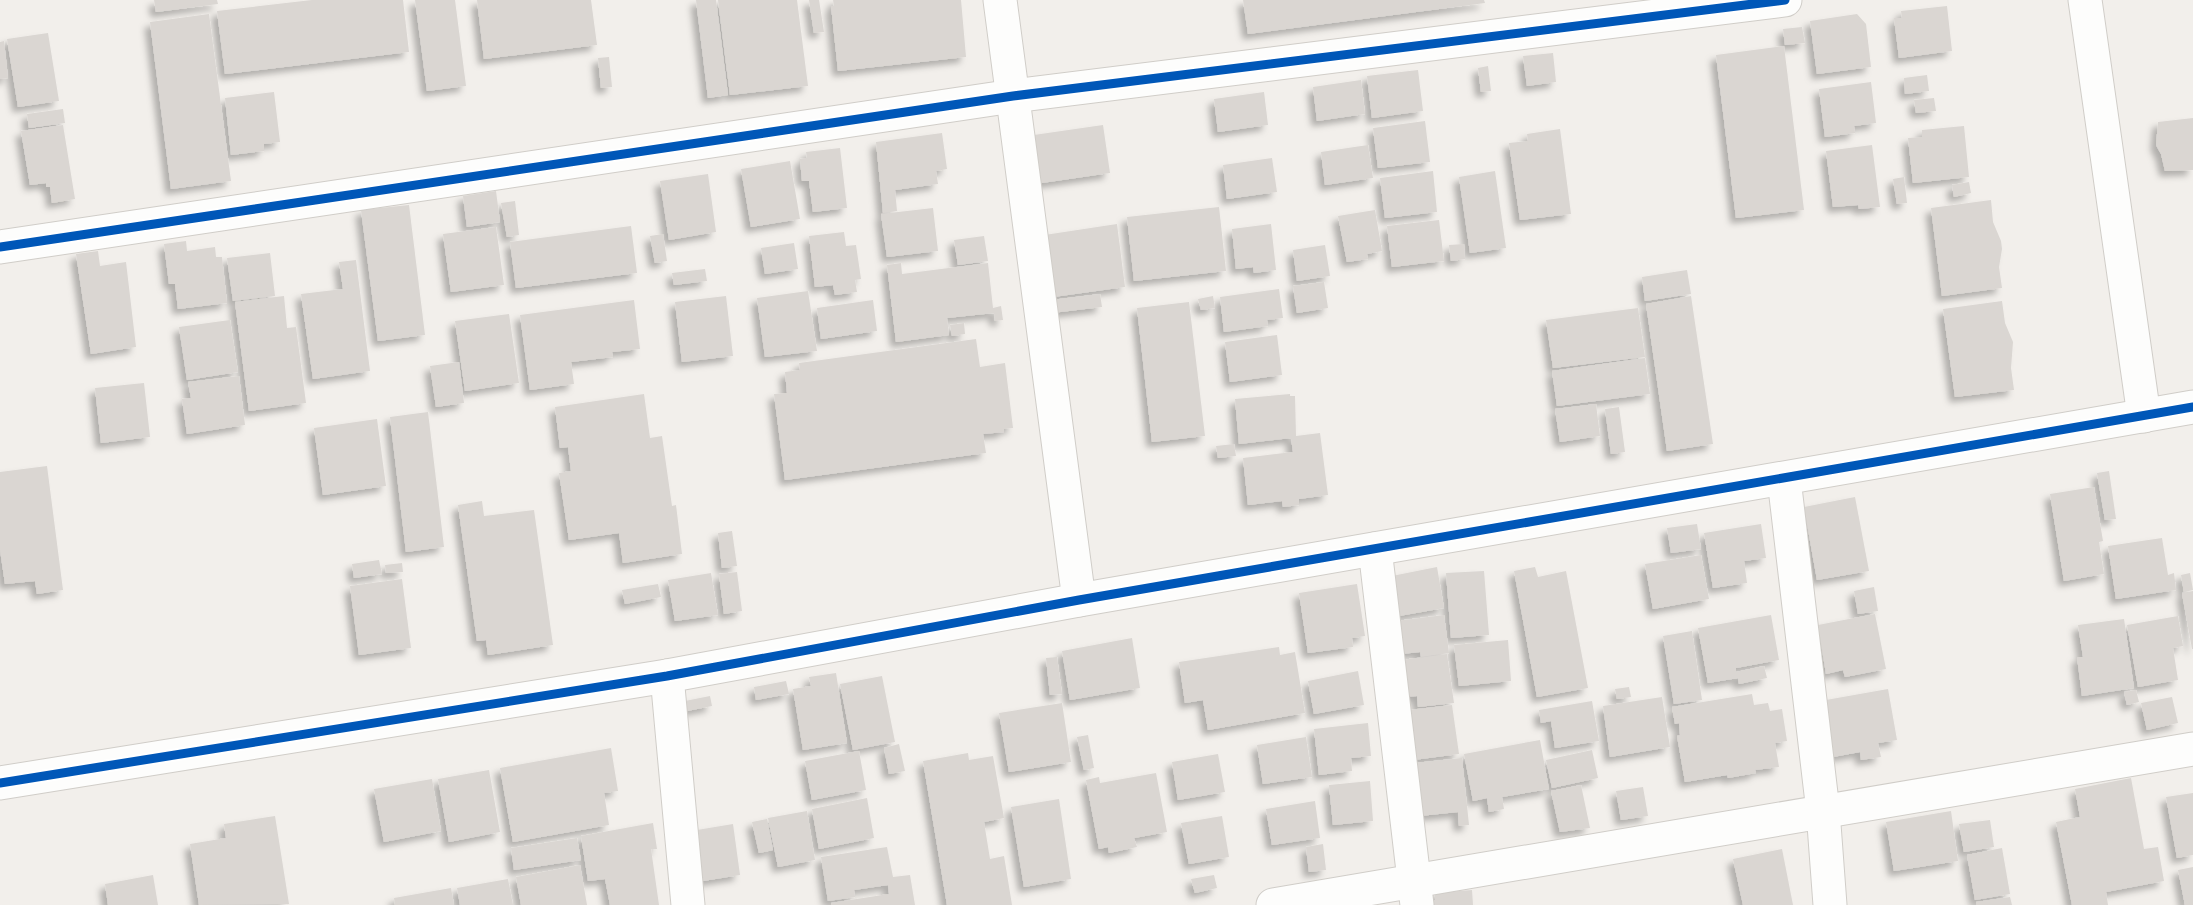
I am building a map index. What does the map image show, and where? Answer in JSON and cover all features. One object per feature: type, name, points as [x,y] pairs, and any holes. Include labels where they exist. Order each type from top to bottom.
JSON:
[{"type":"street","points":[[1000,0],[1079,600]]},
{"type":"street","points":[[0,247],[1014,96],[1785,0]]},
{"type":"street","points":[[2085,0],[2144,416]]},
{"type":"street","points":[[0,783],[667,676],[1079,600],[2193,408]]},
{"type":"street","points":[[1784,479],[1823,811],[1830,905]]},
{"type":"street","points":[[1375,549],[1416,892]]},
{"type":"street","points":[[667,676],[688,905]]},
{"type":"street","points":[[1273,905],[1416,892],[1823,811],[2193,749]]},
{"type":"building","points":[[154,0],[217,0],[218,4],[156,12]]},
{"type":"building","points":[[312,0],[403,0],[409,52],[225,74],[217,11]]},
{"type":"building","points":[[415,0],[455,0],[466,86],[427,91]]},
{"type":"building","points":[[477,0],[591,0],[597,45],[484,59]]},
{"type":"building","points":[[696,0],[716,0],[728,95],[708,98]]},
{"type":"building","points":[[718,0],[797,0],[808,86],[730,95]]},
{"type":"building","points":[[809,0],[819,0],[824,32],[814,33]]},
{"type":"building","points":[[833,0],[961,0],[966,57],[838,71],[831,6],[834,6]]},
{"type":"building","points":[[1243,0],[1484,0],[1485,3],[1248,34]]},
{"type":"building","points":[[1947,6],[1952,51],[1899,58],[1894,18],[1902,18],[1901,11]]},
{"type":"building","points":[[209,14],[231,181],[171,189],[150,22]]},
{"type":"building","points":[[1857,14],[1866,24],[1871,67],[1817,74],[1810,21]]},
{"type":"building","points":[[1802,27],[1805,43],[1785,45],[1783,29]]},
{"type":"building","points":[[48,33],[59,101],[18,107],[7,39]]},
{"type":"building","points":[[4,41],[8,78],[0,79],[0,42]]},
{"type":"building","points":[[1784,46],[1804,210],[1736,218],[1716,55]]},
{"type":"building","points":[[1553,53],[1556,82],[1527,86],[1523,56]]},
{"type":"building","points":[[609,57],[612,87],[601,88],[598,58]]},
{"type":"building","points":[[1488,66],[1491,91],[1481,92],[1478,68]]},
{"type":"building","points":[[1418,70],[1423,111],[1372,118],[1367,76]]},
{"type":"building","points":[[1927,75],[1929,91],[1905,94],[1904,78]]},
{"type":"building","points":[[1361,80],[1365,114],[1317,121],[1313,87]]},
{"type":"building","points":[[1871,82],[1876,123],[1854,126],[1855,133],[1825,137],[1819,89]]},
{"type":"building","points":[[274,92],[280,142],[264,144],[264,151],[231,155],[225,98]]},
{"type":"building","points":[[1264,92],[1268,125],[1218,132],[1214,99]]},
{"type":"building","points":[[1934,98],[1936,111],[1916,113],[1914,100]]},
{"type":"building","points":[[63,109],[65,123],[29,128],[27,114]]},
{"type":"building","points":[[2193,118],[2193,170],[2165,171],[2156,145],[2158,122]]},
{"type":"building","points":[[1425,121],[1430,162],[1378,168],[1373,128]]},
{"type":"building","points":[[63,125],[75,199],[52,203],[50,187],[46,187],[46,183],[30,185],[21,131]]},
{"type":"building","points":[[1103,125],[1110,173],[1035,184],[1027,136]]},
{"type":"building","points":[[1964,126],[1969,177],[1913,183],[1908,138],[1922,137],[1922,130]]},
{"type":"building","points":[[1560,129],[1571,214],[1520,220],[1509,143],[1528,141],[1527,134]]},
{"type":"building","points":[[942,133],[947,169],[936,171],[938,184],[895,190],[897,211],[883,213],[876,142]]},
{"type":"building","points":[[1368,145],[1373,178],[1325,185],[1321,152]]},
{"type":"building","points":[[1872,145],[1880,207],[1859,209],[1858,205],[1833,207],[1826,151]]},
{"type":"building","points":[[840,148],[847,208],[813,212],[809,181],[802,181],[800,159],[807,158],[806,152]]},
{"type":"building","points":[[1272,158],[1277,192],[1227,199],[1223,165]]},
{"type":"building","points":[[790,161],[800,219],[751,227],[741,169]]},
{"type":"building","points":[[1433,171],[1437,212],[1385,218],[1380,178]]},
{"type":"building","points":[[1495,171],[1506,248],[1470,253],[1459,177]]},
{"type":"building","points":[[708,174],[716,232],[669,240],[660,181]]},
{"type":"building","points":[[1904,177],[1907,203],[1897,204],[1893,179]]},
{"type":"building","points":[[1969,182],[1971,193],[1954,197],[1952,185]]},
{"type":"building","points":[[496,191],[500,222],[467,227],[463,196]]},
{"type":"building","points":[[1991,200],[1993,222],[2002,249],[1999,267],[2002,288],[1942,296],[1931,208]]},
{"type":"building","points":[[515,201],[519,235],[507,237],[501,203]]},
{"type":"building","points":[[409,205],[425,335],[378,341],[361,210]]},
{"type":"building","points":[[1219,207],[1226,271],[1134,281],[1127,217]]},
{"type":"building","points":[[933,208],[938,251],[887,257],[881,214]]},
{"type":"building","points":[[1375,210],[1382,251],[1367,254],[1368,259],[1347,262],[1338,216]]},
{"type":"building","points":[[1439,220],[1444,261],[1392,267],[1387,226]]},
{"type":"building","points":[[1117,224],[1125,287],[1046,298],[1038,236]]},
{"type":"building","points":[[1271,224],[1276,270],[1254,273],[1253,267],[1236,269],[1232,229]]},
{"type":"building","points":[[631,226],[637,273],[516,288],[510,242]]},
{"type":"building","points":[[496,227],[504,285],[451,292],[443,234]]},
{"type":"building","points":[[844,232],[846,246],[856,245],[861,279],[855,280],[857,292],[835,295],[833,285],[815,287],[809,236]]},
{"type":"building","points":[[663,234],[667,261],[655,263],[650,236]]},
{"type":"building","points":[[984,236],[988,261],[958,265],[954,240]]},
{"type":"building","points":[[186,241],[187,251],[215,247],[216,257],[222,257],[227,303],[178,309],[175,284],[169,284],[164,244]]},
{"type":"building","points":[[794,243],[798,269],[765,274],[761,248]]},
{"type":"building","points":[[1464,244],[1465,259],[1451,261],[1449,245]]},
{"type":"building","points":[[1325,245],[1330,276],[1297,281],[1293,250]]},
{"type":"building","points":[[98,251],[100,266],[126,262],[136,347],[91,354],[76,254]]},
{"type":"building","points":[[270,253],[275,296],[233,301],[227,258]]},
{"type":"building","points":[[356,260],[370,371],[313,379],[301,294],[343,289],[339,262]]},
{"type":"building","points":[[901,263],[902,274],[988,263],[993,308],[1001,306],[1003,320],[995,321],[994,313],[947,318],[949,335],[896,342],[887,265]]},
{"type":"building","points":[[705,269],[707,281],[674,285],[672,273]]},
{"type":"building","points":[[1687,270],[1691,294],[1645,301],[1642,277]]},
{"type":"building","points":[[1324,282],[1328,308],[1297,313],[1293,286]]},
{"type":"building","points":[[1279,289],[1283,318],[1267,320],[1268,326],[1224,332],[1220,297]]},
{"type":"building","points":[[808,291],[817,351],[765,357],[757,298]]},
{"type":"building","points":[[1100,294],[1102,307],[1052,313],[1051,300]]},
{"type":"building","points":[[284,296],[287,328],[296,327],[306,403],[249,411],[235,302]]},
{"type":"building","points":[[726,296],[733,356],[682,362],[675,302]]},
{"type":"building","points":[[1213,296],[1215,308],[1201,310],[1198,299]]},
{"type":"building","points":[[1691,296],[1713,444],[1667,451],[1646,304]]},
{"type":"building","points":[[634,300],[640,349],[612,352],[613,357],[571,362],[574,384],[530,390],[520,315]]},
{"type":"building","points":[[873,300],[877,331],[821,339],[817,308]]},
{"type":"building","points":[[2002,301],[2005,323],[2013,342],[2011,368],[2014,390],[1955,397],[1943,309]]},
{"type":"building","points":[[1189,302],[1205,436],[1152,442],[1137,308]]},
{"type":"building","points":[[1638,308],[1645,357],[1553,368],[1546,320]]},
{"type":"building","points":[[509,314],[519,383],[465,391],[455,321]]},
{"type":"building","points":[[230,320],[238,372],[187,380],[179,327]]},
{"type":"building","points":[[964,323],[965,334],[952,336],[950,325]]},
{"type":"building","points":[[1277,335],[1282,375],[1230,382],[1225,342]]},
{"type":"building","points":[[976,339],[980,367],[1005,363],[1013,428],[1004,429],[1004,432],[983,434],[986,453],[785,480],[774,394],[787,393],[785,372],[800,370],[799,363]]},
{"type":"building","points":[[1645,358],[1650,394],[1557,406],[1552,371]]},
{"type":"building","points":[[459,362],[464,403],[436,407],[430,366]]},
{"type":"building","points":[[239,376],[245,425],[187,434],[182,399],[191,398],[188,382]]},
{"type":"building","points":[[144,383],[150,437],[101,443],[95,388]]},
{"type":"building","points":[[644,394],[650,438],[662,436],[672,506],[676,505],[682,554],[623,563],[619,533],[569,540],[559,473],[571,471],[568,447],[560,448],[555,407]]},
{"type":"building","points":[[1290,394],[1290,396],[1295,396],[1296,436],[1320,433],[1328,495],[1299,499],[1299,505],[1283,507],[1282,501],[1248,505],[1243,458],[1293,452],[1291,438],[1239,444],[1235,399]]},
{"type":"building","points":[[1596,404],[1600,436],[1560,442],[1555,409]]},
{"type":"building","points":[[1619,407],[1625,452],[1611,454],[1605,409]]},
{"type":"building","points":[[428,412],[444,547],[406,552],[390,417]]},
{"type":"building","points":[[377,419],[386,486],[323,495],[314,428]]},
{"type":"building","points":[[1234,444],[1236,456],[1218,458],[1216,446]]},
{"type":"building","points":[[47,466],[63,590],[37,594],[35,581],[5,584],[0,550],[0,472]]},
{"type":"building","points":[[2109,471],[2116,519],[2105,520],[2097,473]]},
{"type":"building","points":[[2094,487],[2103,541],[2099,542],[2104,574],[2064,581],[2050,494]]},
{"type":"building","points":[[1855,497],[1869,571],[1817,580],[1804,507]]},
{"type":"building","points":[[482,501],[484,516],[534,510],[553,645],[488,655],[486,640],[477,641],[458,505]]},
{"type":"building","points":[[1697,524],[1701,549],[1671,553],[1667,528]]},
{"type":"building","points":[[1761,524],[1766,558],[1744,561],[1747,583],[1713,588],[1704,533]]},
{"type":"building","points":[[732,531],[737,566],[722,568],[718,533]]},
{"type":"building","points":[[2162,538],[2168,575],[2174,573],[2176,590],[2116,599],[2108,546]]},
{"type":"building","points":[[1701,555],[1709,599],[1653,609],[1645,564]]},
{"type":"building","points":[[379,560],[382,574],[354,578],[352,564]]},
{"type":"building","points":[[402,563],[403,572],[386,573],[385,565]]},
{"type":"building","points":[[1437,567],[1444,608],[1399,616],[1392,576]]},
{"type":"building","points":[[1535,567],[1538,577],[1566,571],[1588,688],[1537,697],[1514,571]]},
{"type":"building","points":[[1484,571],[1489,635],[1451,638],[1446,573]]},
{"type":"building","points":[[737,572],[742,611],[724,614],[719,574]]},
{"type":"building","points":[[711,573],[718,615],[675,621],[668,580]]},
{"type":"building","points":[[2190,573],[2193,590],[2184,592],[2181,575]]},
{"type":"building","points":[[402,579],[411,648],[359,655],[350,586]]},
{"type":"building","points":[[658,584],[661,597],[625,604],[622,590]]},
{"type":"building","points":[[1357,584],[1365,636],[1352,638],[1353,647],[1308,653],[1299,593]]},
{"type":"building","points":[[1874,587],[1878,611],[1858,614],[1854,591]]},
{"type":"building","points":[[2193,591],[2193,649],[2192,649],[2182,593]]},
{"type":"building","points":[[1875,614],[1886,669],[1845,677],[1843,670],[1826,674],[1818,625]]},
{"type":"building","points":[[1444,615],[1449,653],[1421,657],[1420,652],[1401,654],[1396,621]]},
{"type":"building","points":[[1771,615],[1779,660],[1736,668],[1736,672],[1764,666],[1767,678],[1739,684],[1738,678],[1708,683],[1698,628]]},
{"type":"building","points":[[2178,616],[2183,646],[2173,648],[2178,680],[2138,687],[2127,625]]},
{"type":"building","points":[[2124,619],[2134,688],[2082,696],[2077,657],[2083,657],[2078,625]]},
{"type":"building","points":[[1692,631],[1702,700],[1674,704],[1663,636]]},
{"type":"building","points":[[1132,638],[1140,688],[1070,700],[1062,651]]},
{"type":"building","points":[[1508,640],[1511,681],[1459,686],[1454,645]]},
{"type":"building","points":[[1279,647],[1280,655],[1295,652],[1305,713],[1208,730],[1203,700],[1185,703],[1179,662]]},
{"type":"building","points":[[1447,654],[1454,703],[1418,707],[1417,696],[1402,697],[1394,661]]},
{"type":"building","points":[[1057,657],[1062,694],[1050,695],[1046,658]]},
{"type":"building","points":[[1358,671],[1364,705],[1314,714],[1308,681]]},
{"type":"building","points":[[836,673],[847,743],[803,750],[793,689],[811,686],[809,677]]},
{"type":"building","points":[[882,676],[895,742],[853,750],[840,684]]},
{"type":"building","points":[[786,681],[789,694],[756,700],[754,687]]},
{"type":"building","points":[[1629,687],[1631,697],[1617,699],[1615,689]]},
{"type":"building","points":[[1888,689],[1897,740],[1878,743],[1881,757],[1861,760],[1860,752],[1833,757],[1826,700]]},
{"type":"building","points":[[2136,690],[2139,702],[2127,705],[2124,692]]},
{"type":"building","points":[[1752,694],[1754,705],[1768,703],[1770,711],[1782,709],[1787,741],[1775,743],[1779,767],[1755,770],[1756,773],[1728,778],[1727,775],[1685,782],[1677,736],[1680,735],[1679,723],[1675,724],[1672,707]]},
{"type":"building","points":[[710,696],[712,706],[687,711],[685,701]]},
{"type":"building","points":[[1662,697],[1670,747],[1610,757],[1603,706]]},
{"type":"building","points":[[2172,697],[2178,723],[2147,730],[2141,703]]},
{"type":"building","points":[[1592,701],[1599,741],[1555,748],[1551,721],[1541,723],[1539,710]]},
{"type":"building","points":[[1062,703],[1071,762],[1009,772],[999,713]]},
{"type":"building","points":[[1452,705],[1459,754],[1406,761],[1400,711]]},
{"type":"building","points":[[1368,723],[1371,756],[1351,758],[1352,771],[1319,775],[1314,729]]},
{"type":"building","points":[[1088,735],[1094,768],[1084,770],[1077,737]]},
{"type":"building","points":[[1306,737],[1312,777],[1263,784],[1257,745]]},
{"type":"building","points":[[1540,740],[1549,789],[1502,797],[1504,809],[1489,812],[1487,798],[1473,801],[1464,754]]},
{"type":"building","points":[[899,744],[905,771],[889,774],[884,748]]},
{"type":"building","points":[[611,748],[618,791],[604,793],[609,825],[513,842],[500,768]]},
{"type":"building","points":[[1592,750],[1598,778],[1552,788],[1546,760]]},
{"type":"building","points":[[859,751],[866,790],[812,800],[805,761]]},
{"type":"building","points":[[968,753],[969,760],[993,756],[1004,818],[984,822],[990,859],[1004,856],[1012,905],[947,905],[923,761]]},
{"type":"building","points":[[1218,754],[1225,792],[1178,800],[1172,762]]},
{"type":"building","points":[[1462,758],[1469,825],[1459,826],[1458,812],[1410,817],[1405,764]]},
{"type":"building","points":[[489,770],[500,832],[449,842],[438,779]]},
{"type":"building","points":[[1156,773],[1167,832],[1134,838],[1137,847],[1109,853],[1108,847],[1099,849],[1086,780],[1099,777],[1100,783]]},
{"type":"building","points":[[2131,778],[2144,849],[2158,847],[2164,881],[2106,892],[2108,905],[2072,905],[2056,822],[2080,817],[2075,789]]},
{"type":"building","points":[[432,779],[441,831],[384,842],[374,789]]},
{"type":"building","points":[[1370,781],[1373,821],[1333,825],[1329,785]]},
{"type":"building","points":[[1581,785],[1590,828],[1560,832],[1551,791]]},
{"type":"building","points":[[1643,787],[1648,816],[1621,820],[1616,791]]},
{"type":"building","points":[[2193,793],[2193,855],[2177,858],[2166,797]]},
{"type":"building","points":[[867,798],[874,838],[819,849],[812,809]]},
{"type":"building","points":[[1059,799],[1071,879],[1024,887],[1011,807]]},
{"type":"building","points":[[1315,801],[1320,838],[1272,845],[1266,809]]},
{"type":"building","points":[[807,811],[815,860],[778,867],[768,818]]},
{"type":"building","points":[[1951,811],[1958,861],[1894,871],[1886,822]]},
{"type":"building","points":[[275,816],[289,904],[199,905],[190,844],[226,838],[224,824]]},
{"type":"building","points":[[1222,816],[1229,857],[1189,864],[1181,823]]},
{"type":"building","points":[[767,819],[773,850],[759,853],[752,822]]},
{"type":"building","points":[[1990,820],[1994,847],[1964,852],[1959,824]]},
{"type":"building","points":[[653,823],[657,849],[651,849],[659,905],[610,905],[605,879],[588,881],[581,836]]},
{"type":"building","points":[[733,824],[740,875],[703,881],[697,830]]},
{"type":"building","points":[[577,838],[581,860],[514,870],[511,848]]},
{"type":"building","points":[[1323,844],[1326,870],[1309,872],[1306,847]]},
{"type":"building","points":[[887,847],[893,877],[910,875],[915,905],[831,905],[831,903],[889,894],[888,885],[854,890],[855,897],[828,901],[821,857]]},
{"type":"building","points":[[2002,848],[2010,894],[1975,900],[1967,855]]},
{"type":"building","points":[[1782,849],[1793,905],[1743,905],[1733,859]]},
{"type":"building","points":[[580,865],[587,905],[521,905],[516,877]]},
{"type":"building","points":[[2193,867],[2193,905],[2185,905],[2178,870]]},
{"type":"building","points":[[153,875],[158,905],[108,905],[105,884]]},
{"type":"building","points":[[1214,875],[1217,888],[1195,893],[1191,879]]},
{"type":"building","points":[[508,879],[513,905],[460,905],[457,888]]},
{"type":"building","points":[[451,888],[454,905],[395,905],[394,898]]},
{"type":"building","points":[[1472,890],[1473,905],[1425,905],[1425,901],[1435,900],[1435,893]]},
{"type":"building","points":[[2010,897],[2012,905],[1977,905],[1976,902]]},
{"type":"cycle path","points":[[0,247],[1013,96],[1785,0]]},
{"type":"cycle path","points":[[0,783],[667,676],[1079,600],[2193,407]]}]
